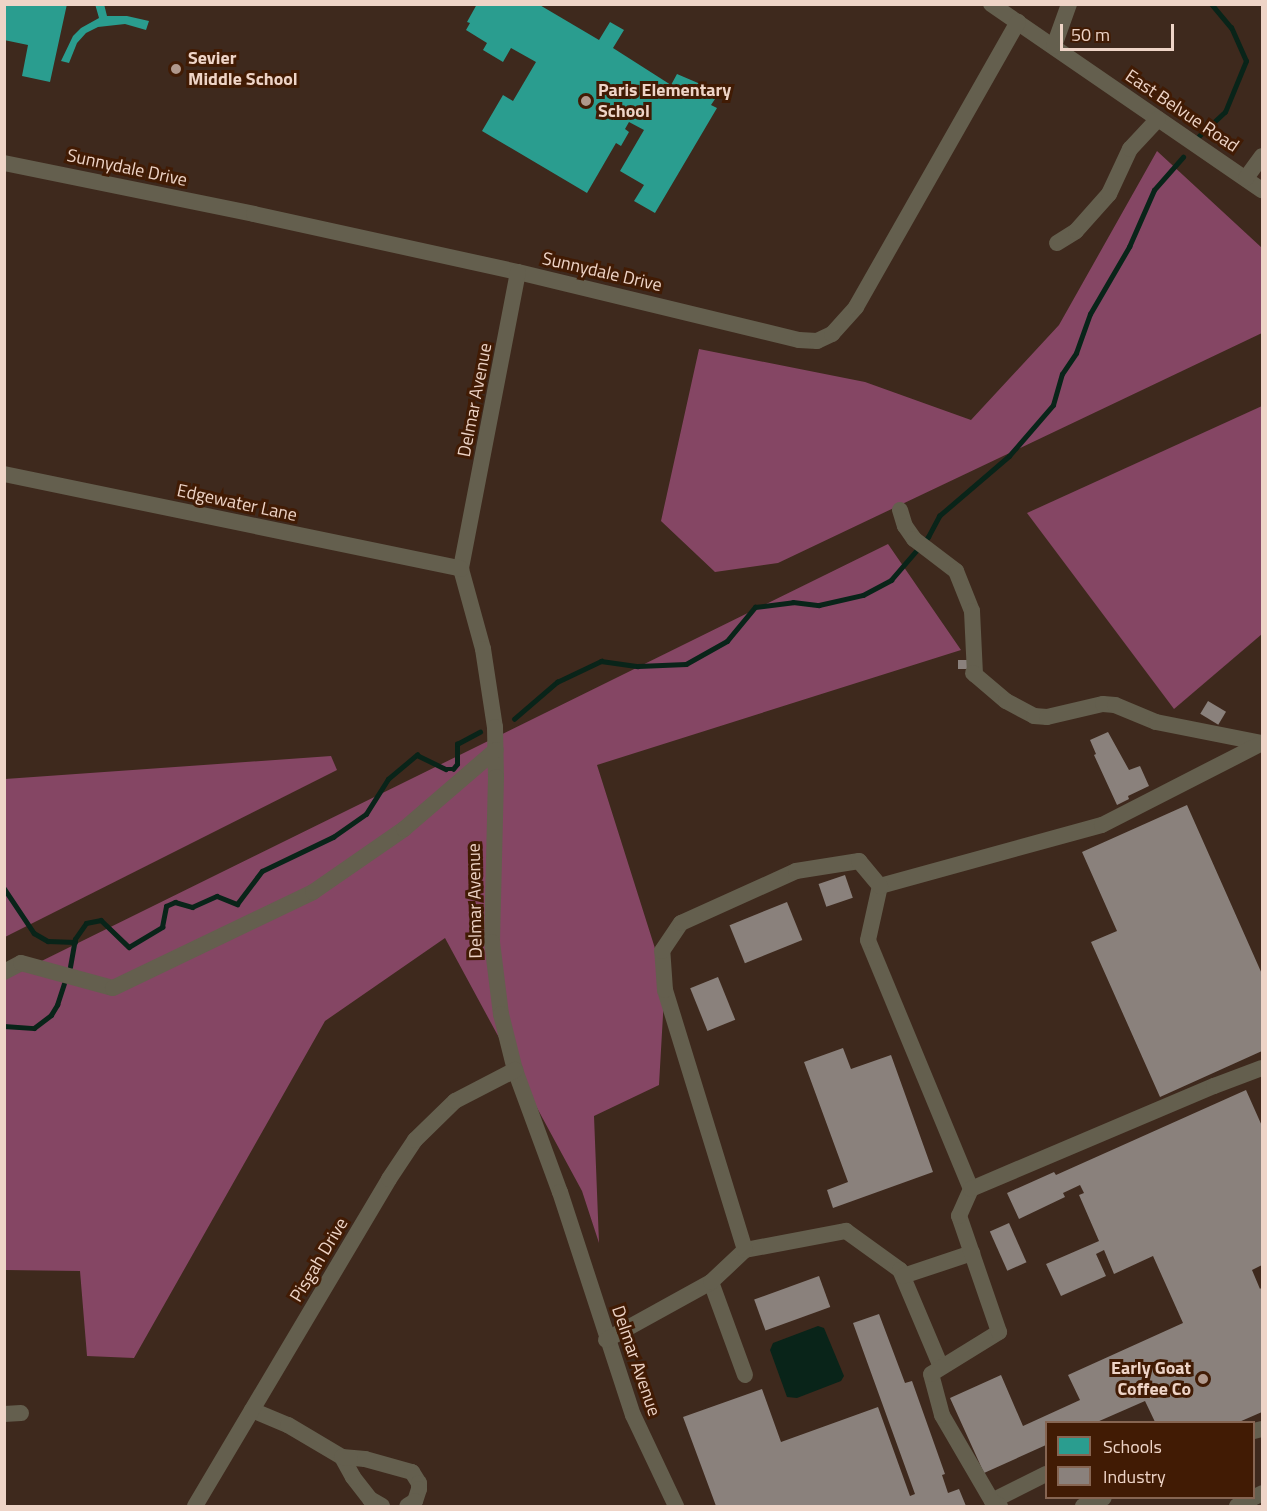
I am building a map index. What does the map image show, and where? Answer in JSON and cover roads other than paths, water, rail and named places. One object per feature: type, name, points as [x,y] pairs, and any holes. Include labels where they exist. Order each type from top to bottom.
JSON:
[{"type":"street","name":"East Belvue Road","points":[[991,4],[1263,190]]},
{"type":"street","points":[[1054,46],[1069,4]]},
{"type":"street","name":"Sunnydale Drive","points":[[4,163],[518,272],[810,342],[824,339],[841,326],[856,306],[1018,22]]},
{"type":"street","points":[[1057,243],[1076,231],[1109,194],[1131,149],[1158,119]]},
{"type":"street","points":[[1246,178],[1263,156]]},
{"type":"street","name":"Delmar Avenue","points":[[518,272],[461,569],[483,649],[496,750],[492,942],[501,1014],[515,1070],[560,1192],[606,1340],[645,1445],[676,1506]]},
{"type":"street","name":"Edgewater Lane","points":[[4,474],[461,569]]},
{"type":"street","points":[[900,510],[905,526],[914,539],[956,572],[972,611],[974,674],[1006,701],[1034,716],[1047,717],[1103,704],[1115,705],[1156,722],[1263,743]]},
{"type":"street","points":[[880,886],[1102,825],[1263,743]]},
{"type":"street","points":[[4,972],[21,963],[113,988],[313,892],[404,829],[496,750]]},
{"type":"street","points":[[745,1250],[665,990],[662,951],[681,923],[796,871],[859,861],[880,886]]},
{"type":"street","points":[[880,886],[868,940],[971,1189]]},
{"type":"street","points":[[1045,1475],[996,1504],[942,1415],[931,1374],[999,1332],[959,1216],[971,1189],[1214,1086],[1263,1068]]},
{"type":"street","name":"Pisgah Drive","points":[[195,1506],[415,1140],[455,1101],[515,1070]]},
{"type":"street","points":[[606,1340],[711,1282],[745,1250],[846,1231],[900,1270],[941,1367]]},
{"type":"street","points":[[903,1276],[972,1253]]},
{"type":"street","points":[[711,1282],[745,1375]]},
{"type":"street","points":[[252,1410],[288,1425],[342,1457],[365,1459],[412,1472],[419,1483],[419,1489],[415,1501],[407,1506]]},
{"type":"street","points":[[342,1457],[353,1477],[370,1499],[382,1506]]},
{"type":"street","points":[[1083,1506],[1099,1499]]},
{"type":"street","points":[[1236,1506],[1251,1499]]},
{"type":"waterway","points":[[1199,136],[1225,112],[1246,61],[1231,28],[1211,4]]},
{"type":"waterway","points":[[514,719],[557,682],[601,661],[638,666],[686,664],[727,641],[755,607],[793,602],[819,605],[863,595],[891,580],[928,537],[939,516],[1009,456],[1053,405],[1062,374],[1076,353],[1090,314],[1129,247],[1154,190],[1183,157]]},
{"type":"waterway","points":[[70,967],[75,939],[86,923],[101,920],[129,947],[162,927],[166,906],[175,902],[192,907],[217,896],[237,904],[262,871],[333,837],[366,814],[388,779],[417,755],[446,769],[453,769],[457,764],[457,744],[480,732]]},
{"type":"waterway","points":[[4,888],[34,933],[48,941],[75,942]]},
{"type":"waterway","points":[[4,1026],[34,1028],[51,1015],[64,984]]},
{"type":"place","name":"Sevier Middle School","points":[[176,69]]},
{"type":"place","name":"Paris Elementary School","points":[[586,101]]},
{"type":"place","name":"Early Goat Coffee Co","points":[[1203,1379]]}]
